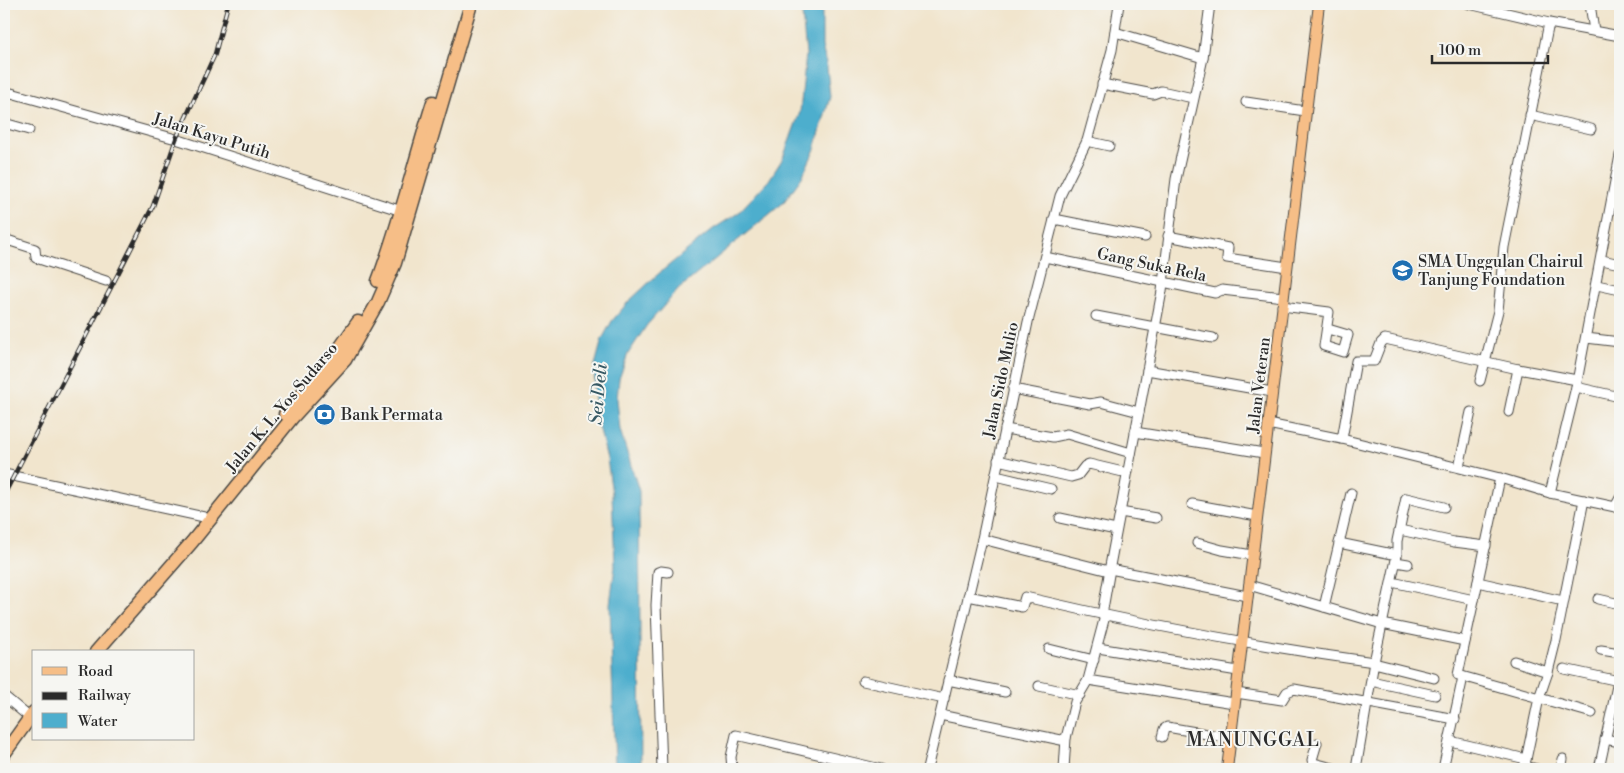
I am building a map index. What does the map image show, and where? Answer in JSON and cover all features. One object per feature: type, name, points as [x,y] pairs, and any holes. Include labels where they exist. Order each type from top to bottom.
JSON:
[{"type":"highway","name":"Jalan K. L. Yos Sudarso","points":[[406,213],[411,174],[462,4]]},
{"type":"highway","name":"Jalan K. L. Yos Sudarso","points":[[98,650],[207,519],[286,413],[338,352],[358,323],[378,282],[406,213],[471,4]]},
{"type":"highway","name":"Jalan K. L. Yos Sudarso","points":[[89,650],[207,519]]},
{"type":"highway","points":[[4,754],[32,717]]},
{"type":"highway","points":[[4,764],[32,717]]},
{"type":"main road","name":"Jalan Veteran","points":[[1227,769],[1319,4]]},
{"type":"street","name":"Jalan Sido Mulio","points":[[927,769],[982,539],[1013,389],[1054,219],[1060,196],[1087,140],[1115,32],[1119,4]]},
{"type":"street","points":[[1064,769],[1066,738],[1074,702],[1088,680],[1098,648],[1126,473],[1136,432],[1163,283],[1176,179],[1203,58],[1210,4]]},
{"type":"street","points":[[1468,4],[1549,23],[1620,36]]},
{"type":"street","points":[[1590,4],[1594,30]]},
{"type":"street","points":[[1480,381],[1498,311],[1504,247],[1549,23]]},
{"type":"street","points":[[1115,32],[1203,58]]},
{"type":"street","points":[[1102,84],[1153,94],[1162,91],[1193,98]]},
{"type":"street","name":"Jalan Kayu Putih","points":[[4,91],[176,139],[406,213]]},
{"type":"street","points":[[1246,102],[1306,111]]},
{"type":"street","points":[[1530,115],[1591,129]]},
{"type":"street","points":[[4,123],[29,130]]},
{"type":"street","points":[[1087,140],[1109,146]]},
{"type":"street","points":[[1550,493],[1577,383],[1602,260],[1620,156]]},
{"type":"street","points":[[1054,219],[1145,237]]},
{"type":"street","points":[[1168,236],[1228,248],[1227,258],[1287,267]]},
{"type":"street","points":[[4,239],[35,249],[35,257],[40,260],[106,281]]},
{"type":"street","name":"Gang Suka Rela","points":[[1045,257],[1163,283],[1215,293],[1222,290],[1283,301],[1329,312],[1328,329]]},
{"type":"street","points":[[1602,260],[1620,264]]},
{"type":"street","points":[[1597,285],[1620,290]]},
{"type":"street","points":[[1096,316],[1213,338]]},
{"type":"street","points":[[1586,338],[1620,342]]},
{"type":"street","points":[[1342,439],[1356,361],[1374,361],[1381,343],[1386,340],[1577,383],[1620,397]]},
{"type":"street","points":[[1147,370],[1272,392]]},
{"type":"street","points":[[1509,412],[1518,370]]},
{"type":"street","points":[[1013,389],[1090,404],[1101,402],[1139,412]]},
{"type":"street","points":[[1459,468],[1472,412]]},
{"type":"street","points":[[1268,424],[1342,439],[1500,478],[1550,493],[1618,508],[1620,498]]},
{"type":"street","points":[[1005,428],[1052,437],[1066,434],[1131,452]]},
{"type":"street","points":[[1136,432],[1264,453]]},
{"type":"street","points":[[998,460],[1071,477],[1078,475],[1089,464],[1126,473]]},
{"type":"street","points":[[4,474],[207,519]]},
{"type":"street","points":[[996,476],[1051,489]]},
{"type":"street","points":[[1500,478],[1458,675],[1463,678],[1592,713]]},
{"type":"street","points":[[1324,607],[1351,493]]},
{"type":"street","points":[[1356,769],[1374,663],[1397,558],[1397,541],[1406,498],[1444,507]]},
{"type":"street","points":[[1525,765],[1539,698],[1548,672],[1584,500]]},
{"type":"street","points":[[1192,504],[1257,516]]},
{"type":"street","points":[[1120,512],[1156,518]]},
{"type":"street","points":[[1060,518],[1116,530]]},
{"type":"street","points":[[1400,530],[1454,542],[1486,546]]},
{"type":"street","points":[[982,539],[1110,570],[1248,590],[1324,607],[1382,624],[1465,641]]},
{"type":"street","points":[[1197,543],[1222,550],[1252,555]]},
{"type":"street","points":[[1339,543],[1397,558],[1408,564]]},
{"type":"street","points":[[662,769],[656,605],[658,572],[668,572]]},
{"type":"street","points":[[1392,582],[1474,600]]},
{"type":"street","points":[[1478,582],[1563,601]]},
{"type":"street","points":[[968,596],[1022,607],[1025,597],[1103,616],[1242,642],[1374,663],[1434,678]]},
{"type":"street","points":[[1598,599],[1620,604]]},
{"type":"street","points":[[1098,648],[1238,671]]},
{"type":"street","points":[[1049,650],[1094,660]]},
{"type":"street","points":[[1601,650],[1620,653]]},
{"type":"street","points":[[1514,661],[1548,672]]},
{"type":"street","points":[[1564,669],[1620,677],[1599,769]]},
{"type":"street","points":[[1444,769],[1463,678]]},
{"type":"street","points":[[948,680],[1005,692]]},
{"type":"street","points":[[1088,680],[1235,698],[1280,700],[1294,689],[1455,719]]},
{"type":"street","points":[[1371,680],[1435,695]]},
{"type":"street","points":[[863,681],[944,698]]},
{"type":"street","points":[[1039,686],[1080,695]]},
{"type":"street","points":[[4,696],[32,717]]},
{"type":"street","points":[[940,716],[1061,740],[1066,738]]},
{"type":"street","points":[[1162,738],[1164,729],[1167,727],[1230,738]]},
{"type":"street","points":[[732,769],[731,758],[736,735],[879,769]]},
{"type":"street","points":[[1605,739],[1620,742]]},
{"type":"street","points":[[1450,741],[1537,769]]},
{"type":"street","points":[[1317,743],[1312,760],[1314,764],[1337,769]]},
{"type":"street","points":[[1561,769],[1563,759]]},
{"type":"street","points":[[1176,769],[1192,769]]},
{"type":"water","name":"Sei Deli","points":[[801,4],[822,4],[822,46],[827,67],[830,97],[815,149],[802,177],[783,203],[679,289],[647,325],[628,354],[619,379],[617,399],[620,430],[639,491],[641,769],[615,769],[610,604],[615,566],[612,494],[594,392],[595,365],[602,339],[612,321],[628,302],[657,275],[713,229],[738,213],[769,180],[783,158],[800,112],[806,54]]},
{"type":"railway","points":[[4,495],[153,206],[176,139],[215,54],[228,4]]},
{"type":"place","name":"SMA Unggulan Chairul Tanjung Foundation","points":[[1402,270]]},
{"type":"place","name":"Bank Permata","points":[[325,414]]},
{"type":"district","name":"MANUNGGAL","points":[[1253,739]]}]
